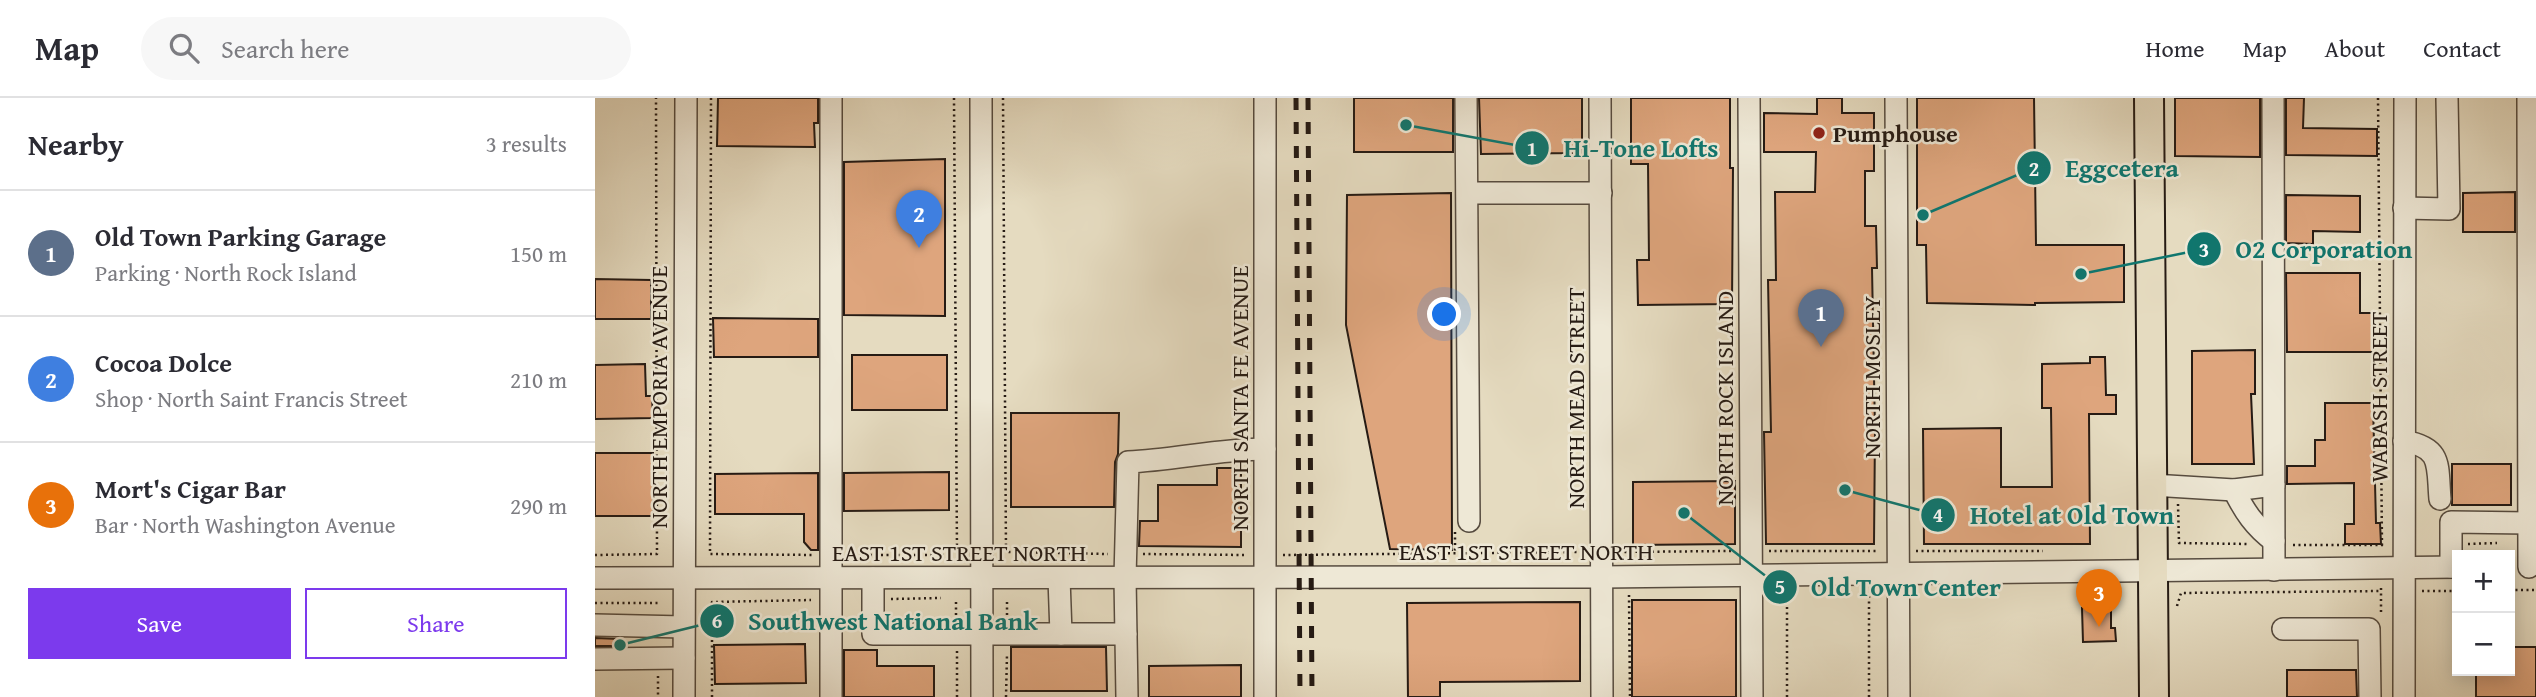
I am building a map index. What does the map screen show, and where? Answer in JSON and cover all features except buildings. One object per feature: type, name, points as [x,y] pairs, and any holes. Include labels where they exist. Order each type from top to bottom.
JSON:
[{"type":"main road","points":[[2149,98],[2154,697]]},
{"type":"street","name":"NORTH EMPORIA AVENUE","points":[[684,697],[686,98]]},
{"type":"street","points":[[831,98],[831,697]]},
{"type":"street","points":[[981,98],[982,697]]},
{"type":"street","name":"NORTH SANTA FE AVENUE","points":[[1265,98],[1265,697]]},
{"type":"street","points":[[1466,98],[1469,521]]},
{"type":"street","name":"NORTH MEAD STREET","points":[[1600,98],[1602,697]]},
{"type":"street","name":"NORTH ROCK ISLAND","points":[[1749,98],[1752,697]]},
{"type":"street","name":"NORTH MOSLEY","points":[[1896,98],[1899,697]]},
{"type":"street","points":[[2273,98],[2274,570]]},
{"type":"street","name":"WABASH STREET","points":[[2405,98],[2405,697]]},
{"type":"street","points":[[2404,208],[2449,209],[2447,98]]},
{"type":"street","points":[[2525,567],[2528,98]]},
{"type":"street","points":[[1468,193],[1601,193]]},
{"type":"street","points":[[2404,441],[2431,451],[2437,465],[2439,499],[2451,533],[2452,550]]},
{"type":"street","points":[[1127,697],[1125,578],[1128,462],[1162,461],[1240,449],[1265,449]]},
{"type":"street","points":[[2516,468],[2525,529]]},
{"type":"street","points":[[2152,485],[2234,490],[2274,485]]},
{"type":"street","points":[[2234,490],[2243,510],[2274,543]]},
{"type":"street","points":[[2404,498],[2439,499]]},
{"type":"street","points":[[2243,510],[2275,508]]},
{"type":"street","points":[[2451,533],[2525,529]]},
{"type":"street","name":"EAST 1ST STREET NORTH","points":[[595,578],[1602,577],[2452,567]]},
{"type":"street","points":[[873,578],[873,634],[1126,635]]},
{"type":"street","points":[[1059,578],[1061,634]]},
{"type":"street","points":[[595,625],[684,627]]},
{"type":"street","points":[[2283,629],[2369,629],[2370,697]]},
{"type":"street","points":[[2369,653],[2404,652]]},
{"type":"street","points":[[595,659],[684,658]]},
{"type":"path","points":[[595,555],[657,554],[656,98]]},
{"type":"path","points":[[710,554],[711,98]]},
{"type":"path","points":[[954,98],[957,552]]},
{"type":"path","points":[[1003,98],[1006,552],[1265,555],[2051,551]]},
{"type":"path","points":[[2378,98],[2381,591]]},
{"type":"path","points":[[2451,533],[2525,529]]},
{"type":"path","points":[[2179,543],[2274,543],[2327,547],[2404,545]]},
{"type":"path","points":[[1869,590],[1869,697]]},
{"type":"path","points":[[2515,590],[2536,590]]},
{"type":"path","points":[[1787,591],[1787,697]]},
{"type":"path","points":[[2181,593],[2452,591]]},
{"type":"path","points":[[1629,594],[1630,697]]},
{"type":"path","points":[[873,600],[951,598]]},
{"type":"path","points":[[712,697],[712,602],[831,600]]},
{"type":"path","points":[[595,603],[658,603]]},
{"type":"railway","points":[[1296,98],[1300,697]]},
{"type":"railway","points":[[1308,98],[1312,697]]},
{"type":"place","name":"Hi-Tone Lofts","points":[[1406,125]]},
{"type":"place","name":"Pumphouse","points":[[1819,133]]},
{"type":"place","name":"Eggcetera","points":[[1923,215]]},
{"type":"place","name":"Cocoa Dolce","points":[[919,248]]},
{"type":"place","name":"O2 Corporation","points":[[2081,274]]},
{"type":"place","name":"Old Town Parking Garage","points":[[1821,347]]},
{"type":"place","name":"Hotel at Old Town","points":[[1845,490]]},
{"type":"place","name":"Old Town Center","points":[[1684,513]]},
{"type":"place","name":"Mort's Cigar Bar","points":[[2099,627]]},
{"type":"place","name":"Southwest National Bank","points":[[620,645]]}]
